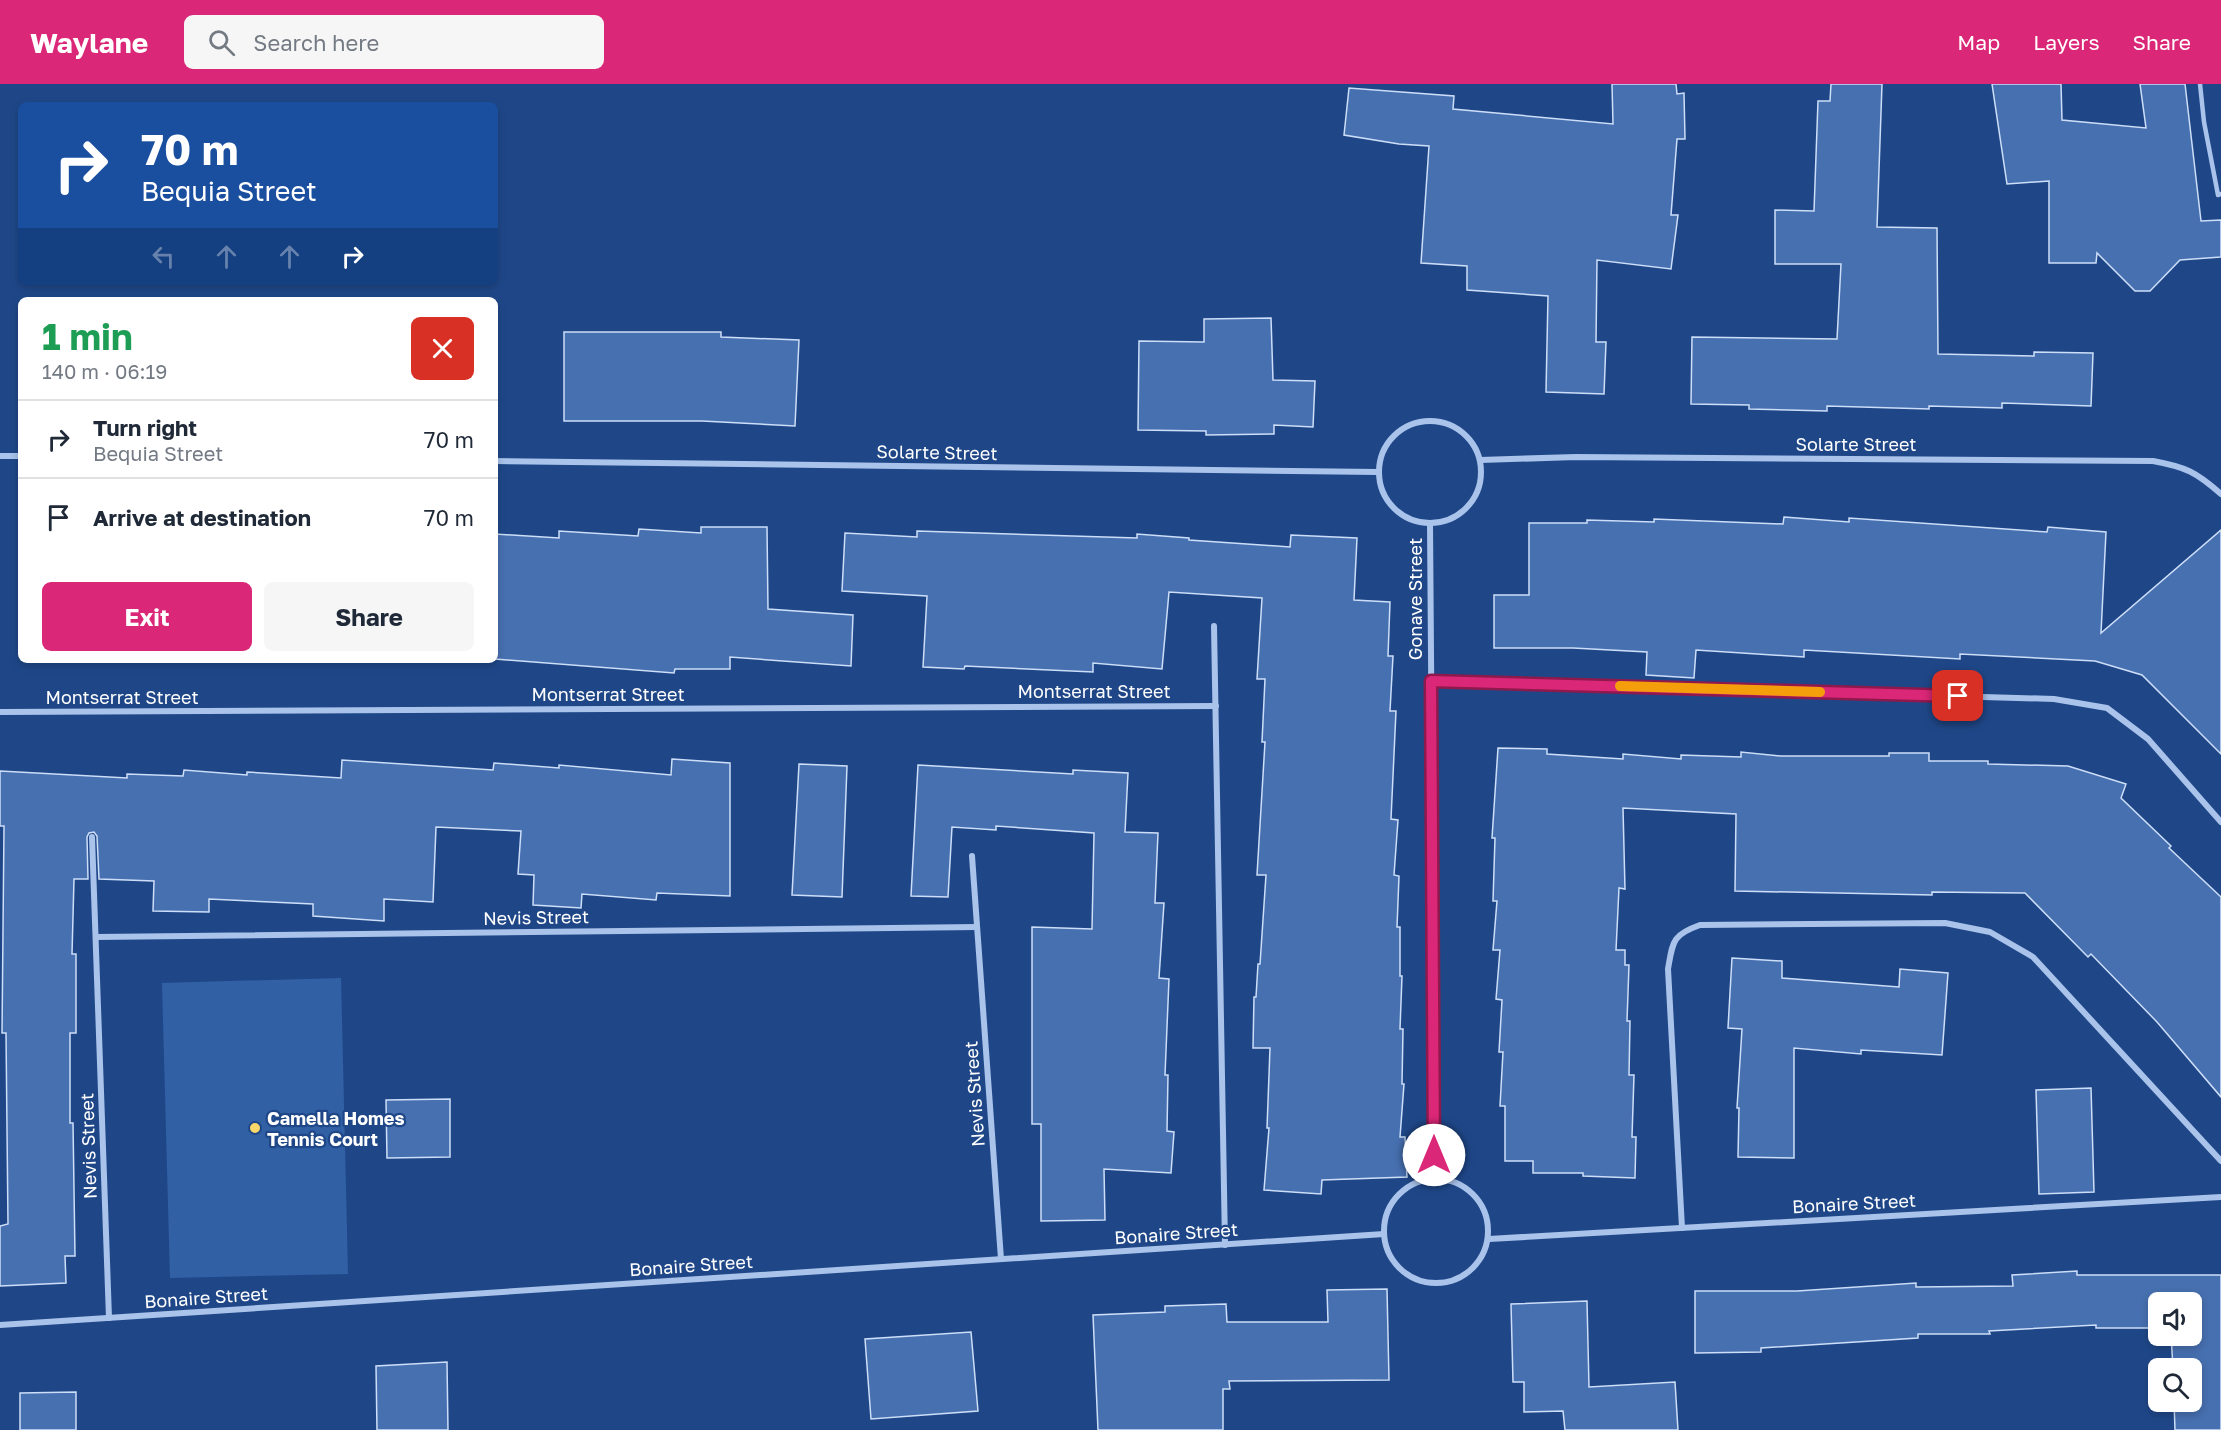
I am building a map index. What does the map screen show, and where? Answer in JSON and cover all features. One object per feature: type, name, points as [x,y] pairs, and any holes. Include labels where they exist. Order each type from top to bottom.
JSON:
[{"type":"street","points":[[1437,420],[1454,426],[1468,436],[1478,451],[1480,460],[1482,481],[1478,493],[1471,505],[1461,514],[1449,520],[1419,522],[1403,515],[1390,504],[1381,489],[1378,472],[1381,454],[1390,439],[1403,428],[1420,422],[1437,420]]},
{"type":"street","points":[[0,456],[18,456]]},
{"type":"street","name":"Solarte Street","points":[[1480,460],[1576,457],[2153,462],[2178,466],[2197,473],[2221,494]]},
{"type":"street","name":"Solarte Street","points":[[498,461],[1378,472]]},
{"type":"street","name":"Gonave Street","points":[[1430,523],[1435,1179]]},
{"type":"street","points":[[1214,626],[1225,1245]]},
{"type":"street","points":[[1431,681],[2054,699],[2107,708],[2148,739],[2221,822]]},
{"type":"street","name":"Montserrat Street","points":[[0,712],[1216,706]]},
{"type":"street","name":"Nevis Street","points":[[93,837],[109,1318]]},
{"type":"street","name":"Nevis Street","points":[[972,856],[1001,1259]]},
{"type":"street","points":[[1682,1227],[1668,969],[1672,943],[1684,931],[1700,925],[1945,923],[1990,932],[2033,957],[2221,1161]]},
{"type":"street","name":"Nevis Street","points":[[96,937],[977,927]]},
{"type":"street","points":[[1435,1179],[1457,1184],[1476,1196],[1489,1224],[1489,1239],[1483,1256],[1473,1269],[1458,1279],[1442,1283],[1425,1282],[1409,1276],[1396,1266],[1388,1250],[1384,1234],[1385,1217],[1392,1202],[1403,1190],[1418,1182],[1435,1179]]},
{"type":"street","name":"Bonaire Street","points":[[1489,1239],[2221,1197]]},
{"type":"street","name":"Bonaire Street","points":[[0,1325],[1384,1234]]},
{"type":"lane","points":[[2199,84],[2218,195],[2221,194]]},
{"type":"shaded area","name":"Camella Homes Tennis Court","points":[[341,978],[348,1274],[170,1278],[162,983]]},
{"type":"building","points":[[1612,84],[1676,84],[1677,94],[1684,93],[1685,139],[1677,139],[1671,215],[1678,215],[1671,269],[1597,260],[1596,342],[1606,342],[1604,394],[1546,392],[1548,296],[1467,290],[1467,266],[1421,263],[1429,146],[1399,144],[1344,135],[1349,88],[1454,96],[1453,109],[1613,124]]},
{"type":"building","points":[[1831,84],[1882,84],[1877,227],[1937,228],[1938,354],[2034,356],[2034,352],[2093,353],[2091,406],[2002,403],[2002,408],[1929,406],[1929,409],[1827,406],[1827,411],[1749,409],[1749,405],[1691,404],[1692,337],[1837,339],[1841,264],[1775,264],[1775,210],[1814,211],[1818,101],[1830,101]]},
{"type":"building","points":[[1992,84],[2061,84],[2062,120],[2146,128],[2140,84],[2185,84],[2201,221],[2221,220],[2221,257],[2180,260],[2150,291],[2135,291],[2097,253],[2096,263],[2049,263],[2049,181],[2007,184]]},
{"type":"building","points":[[1271,318],[1273,380],[1315,381],[1313,427],[1274,425],[1274,434],[1206,435],[1206,431],[1138,430],[1139,341],[1204,342],[1204,319]]},
{"type":"building","points":[[564,332],[721,332],[721,337],[799,340],[795,426],[702,421],[564,421]]},
{"type":"building","points":[[1784,517],[1849,522],[1849,518],[2047,532],[2048,527],[2106,532],[2101,633],[2221,530],[2221,754],[2142,675],[2095,661],[1960,654],[1960,659],[1804,650],[1804,657],[1696,650],[1694,678],[1646,675],[1647,652],[1573,648],[1494,648],[1494,595],[1529,595],[1529,523],[1587,523],[1587,520],[1654,522],[1654,519],[1783,524]]},
{"type":"building","points":[[701,527],[767,527],[768,609],[853,615],[851,666],[730,657],[730,669],[675,669],[674,673],[498,659],[498,534],[559,538],[559,531],[638,536],[639,529],[701,533]]},
{"type":"building","points":[[917,531],[1137,538],[1137,534],[1290,547],[1291,535],[1357,538],[1354,600],[1390,602],[1388,656],[1393,656],[1390,711],[1396,711],[1391,819],[1398,820],[1394,875],[1399,876],[1397,927],[1400,927],[1400,976],[1402,976],[1400,1029],[1403,1029],[1402,1084],[1404,1084],[1400,1137],[1405,1137],[1407,1177],[1322,1180],[1321,1194],[1264,1190],[1269,1128],[1267,1128],[1270,1048],[1253,1048],[1254,997],[1256,997],[1258,964],[1260,964],[1266,875],[1257,875],[1265,742],[1262,742],[1265,679],[1257,679],[1262,598],[1169,592],[1162,669],[1093,663],[1093,672],[965,666],[964,669],[923,667],[927,596],[842,591],[845,533],[917,537]]},
{"type":"building","points":[[1498,748],[1547,749],[1547,754],[1623,759],[1623,754],[1681,759],[1681,755],[1741,757],[1741,752],[1781,756],[1889,756],[1889,753],[1929,753],[1929,761],[1988,761],[1988,764],[2068,766],[2126,784],[2121,798],[2221,897],[2221,1097],[2157,1022],[2091,954],[2088,957],[2025,893],[1932,892],[1932,895],[1735,891],[1736,814],[1623,808],[1625,889],[1619,888],[1616,950],[1625,950],[1625,965],[1629,965],[1627,1021],[1630,1021],[1629,1075],[1634,1075],[1632,1137],[1636,1137],[1635,1178],[1583,1176],[1583,1173],[1533,1173],[1533,1161],[1505,1161],[1505,1106],[1500,1106],[1503,1052],[1499,1052],[1502,1000],[1496,999],[1500,950],[1493,950],[1497,901],[1493,901],[1495,838],[1492,838]]},
{"type":"building","points":[[672,759],[730,763],[730,896],[657,893],[656,900],[582,894],[581,908],[533,905],[534,875],[518,874],[521,831],[436,827],[433,902],[384,899],[384,921],[313,916],[313,904],[209,899],[209,912],[153,911],[154,881],[99,879],[97,836],[94,832],[89,833],[87,837],[88,879],[74,879],[72,954],[76,954],[76,1033],[70,1033],[70,1123],[73,1123],[75,1256],[65,1256],[66,1283],[0,1286],[0,1226],[8,1224],[6,1033],[2,1033],[4,826],[0,826],[0,771],[127,778],[127,774],[183,776],[184,770],[341,778],[342,760],[493,770],[494,763],[559,768],[559,765],[671,775]]},
{"type":"building","points":[[799,764],[847,766],[842,897],[792,895]]},
{"type":"building","points":[[918,765],[1073,774],[1073,770],[1128,773],[1125,832],[1158,833],[1155,903],[1164,903],[1159,978],[1169,979],[1165,1075],[1168,1075],[1167,1131],[1174,1132],[1171,1173],[1104,1169],[1105,1220],[1041,1221],[1041,1124],[1032,1124],[1032,927],[1092,929],[1094,833],[996,826],[996,830],[952,827],[948,897],[911,896]]},
{"type":"building","points":[[1732,958],[1782,961],[1782,978],[1899,987],[1900,969],[1948,973],[1942,1055],[1861,1050],[1861,1054],[1794,1048],[1794,1158],[1738,1157],[1739,1108],[1737,1108],[1742,1029],[1728,1028]]},
{"type":"building","points":[[2091,1088],[2094,1192],[2039,1194],[2036,1090]]},
{"type":"building","points":[[450,1099],[450,1157],[387,1158],[386,1100]]},
{"type":"building","points":[[2077,1271],[2077,1275],[2221,1275],[2221,1430],[2175,1430],[2174,1412],[2202,1412],[2202,1358],[2172,1358],[2172,1346],[2202,1346],[2202,1292],[2148,1292],[2148,1328],[2096,1328],[2096,1325],[1989,1331],[1990,1334],[1918,1334],[1918,1338],[1761,1348],[1761,1352],[1695,1353],[1695,1291],[1797,1291],[1916,1283],[1916,1287],[2013,1286],[2012,1275]]},
{"type":"building","points":[[1387,1289],[1389,1380],[1229,1381],[1230,1389],[1223,1389],[1223,1430],[1098,1430],[1093,1315],[1165,1312],[1165,1306],[1226,1304],[1227,1322],[1328,1322],[1327,1290]]},
{"type":"building","points":[[1587,1301],[1589,1387],[1675,1382],[1678,1430],[1565,1430],[1563,1411],[1524,1412],[1524,1382],[1513,1382],[1511,1304]]},
{"type":"building","points":[[971,1332],[978,1411],[871,1419],[865,1339]]},
{"type":"building","points":[[447,1362],[448,1430],[377,1430],[376,1366]]},
{"type":"building","points":[[76,1392],[76,1430],[20,1430],[20,1393]]},
{"type":"slow traffic","points":[[1620,686],[1820,692]]},
{"type":"place","name":"Camella Homes Tennis Court","points":[[255,1128]]},
{"type":"route","points":[[1434,1155],[1431,681],[1958,696]]}]
